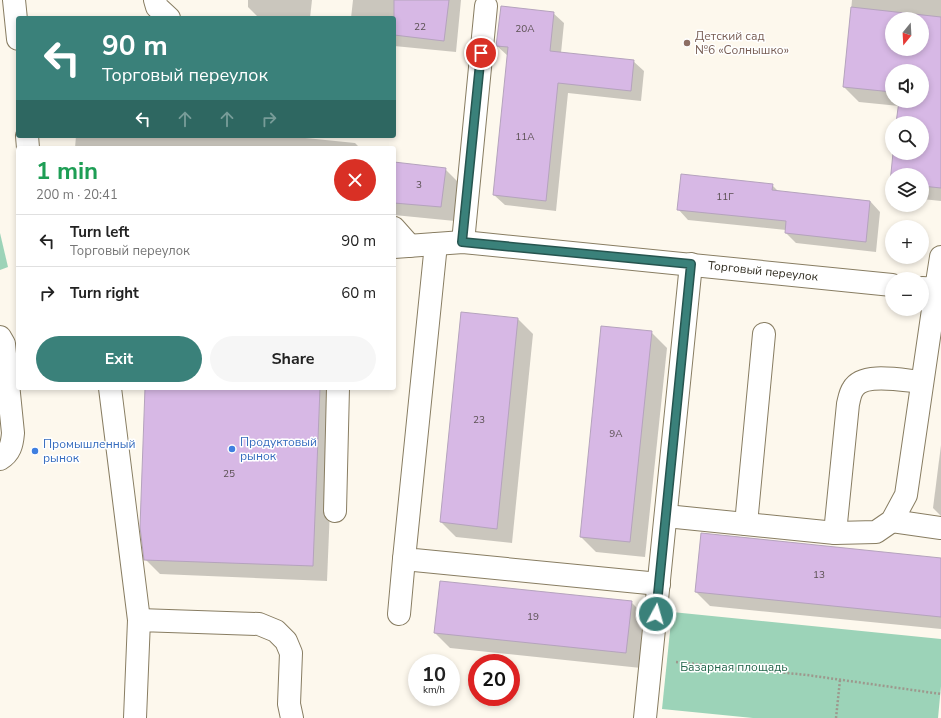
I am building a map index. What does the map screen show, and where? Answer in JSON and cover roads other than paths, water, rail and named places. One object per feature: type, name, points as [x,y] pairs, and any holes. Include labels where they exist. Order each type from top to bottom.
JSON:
[{"type":"lane","points":[[14,0],[16,20]]},
{"type":"lane","points":[[155,0],[157,7],[167,16]]},
{"type":"lane","points":[[462,242],[486,6]]},
{"type":"lane","points":[[396,232],[402,246]]},
{"type":"lane","name":"Торговый переулок","points":[[402,246],[462,242],[885,284]]},
{"type":"lane","points":[[399,614],[436,244]]},
{"type":"lane","points":[[929,288],[941,257]]},
{"type":"lane","points":[[645,718],[691,264]]},
{"type":"lane","points":[[666,516],[835,533],[876,532],[892,521],[906,496],[922,382],[927,316]]},
{"type":"lane","points":[[746,524],[764,334]]},
{"type":"lane","points":[[0,337],[4,344],[13,433],[12,446],[6,455],[0,460]]},
{"type":"lane","points":[[835,533],[848,404],[853,388],[865,379],[881,378],[922,382]]},
{"type":"lane","points":[[110,390],[139,620],[136,718]]},
{"type":"lane","points":[[334,511],[338,390]]},
{"type":"lane","points":[[892,521],[941,528]]},
{"type":"lane","points":[[404,559],[659,584]]},
{"type":"lane","points":[[139,620],[259,624],[276,631],[286,641],[291,653],[289,704],[292,718]]},
{"type":"place","name":"Детский сад №6 «Солнышко»","points":[[687,43]]},
{"type":"place","name":"Продуктовый рынок","points":[[232,449]]},
{"type":"place","name":"Промышленный рынок","points":[[35,451]]},
{"type":"park label","name":"Базарная площадь","points":[[734,667]]}]
